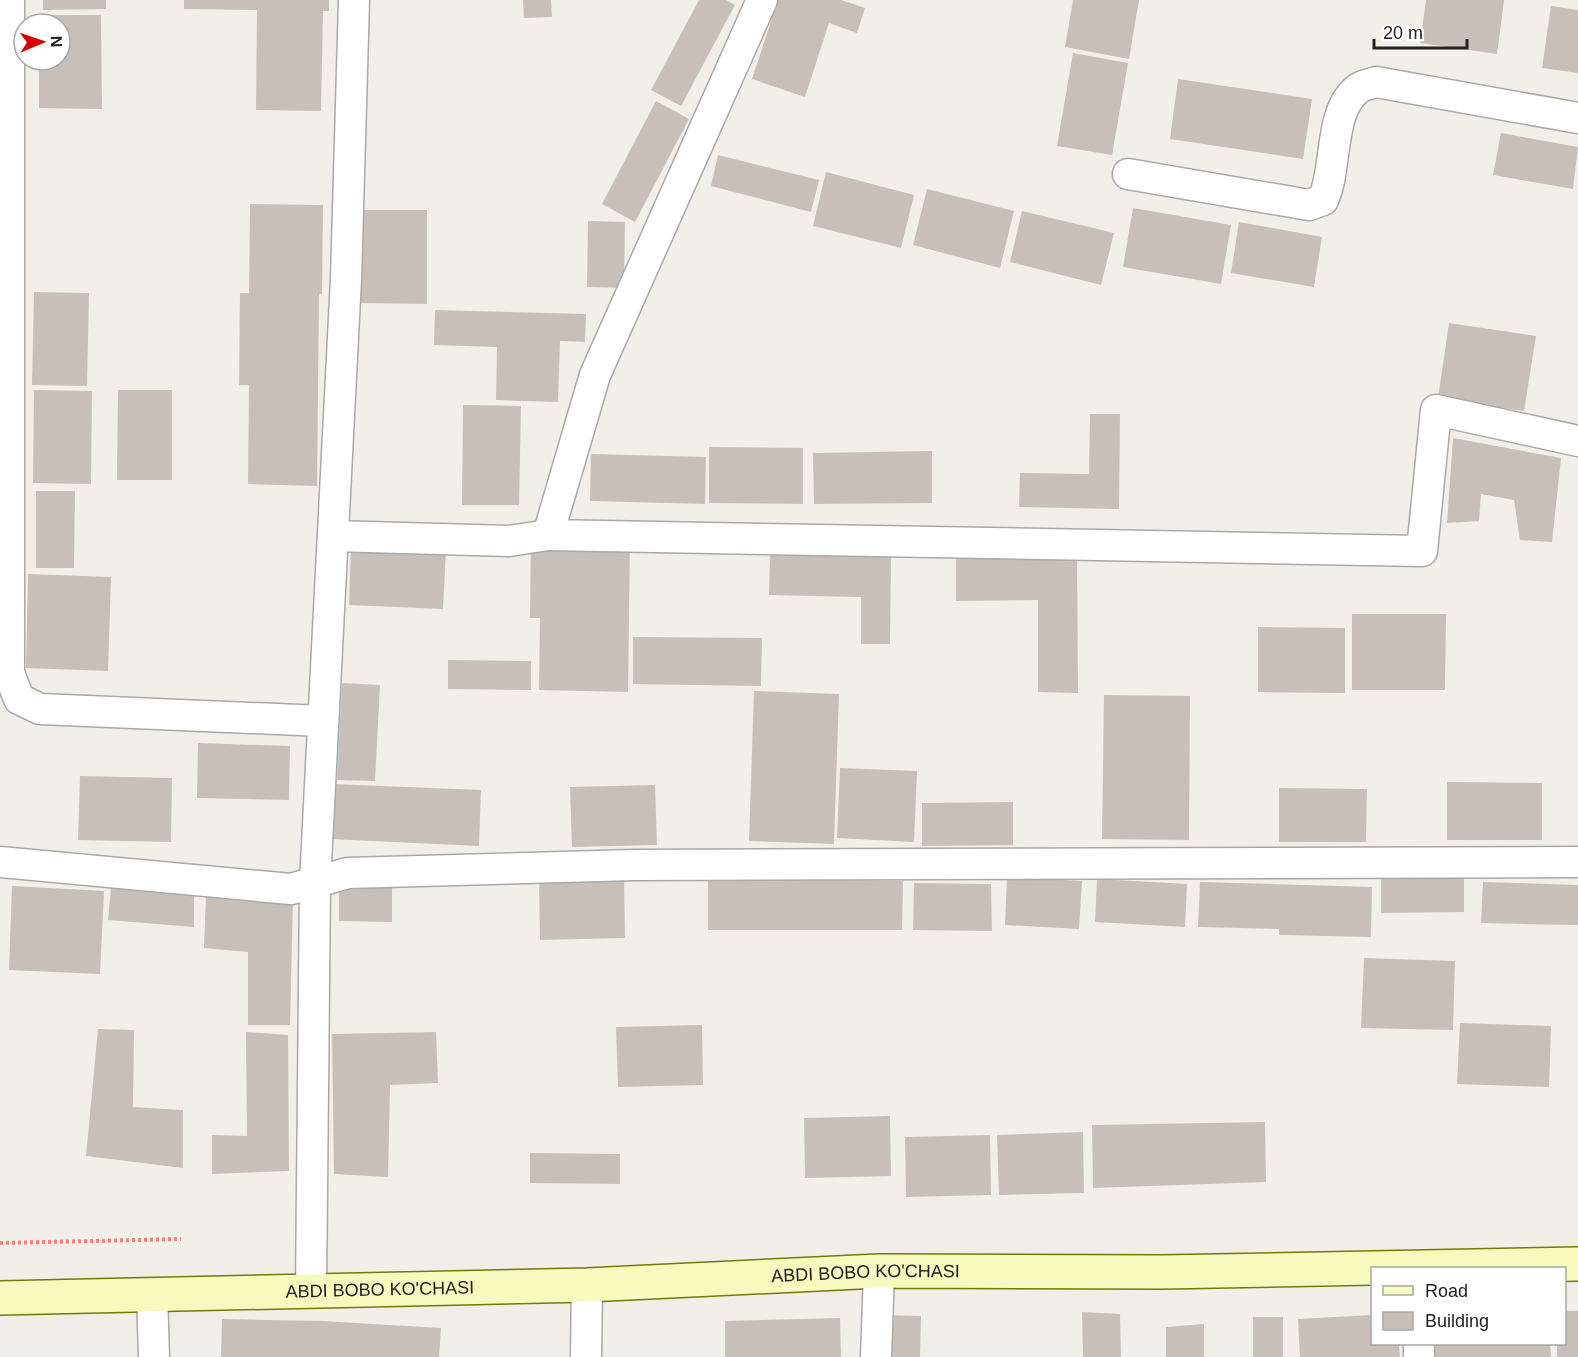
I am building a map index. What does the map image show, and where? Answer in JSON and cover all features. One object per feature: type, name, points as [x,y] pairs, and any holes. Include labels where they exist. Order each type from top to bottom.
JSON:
[{"type":"main road","name":"ABDI BOBO KO'CHASI","points":[[1458,1267],[1578,1264]]},
{"type":"main road","name":"ABDI BOBO KO'CHASI","points":[[152,1294],[586,1285],[879,1271],[1162,1272],[1371,1269]]},
{"type":"main road","points":[[0,1298],[152,1294]]},
{"type":"street","points":[[9,0],[9,673],[19,699],[40,709],[323,721]]},
{"type":"street","points":[[311,1291],[315,884],[346,279],[354,0]]},
{"type":"street","points":[[548,535],[595,375],[762,0]]},
{"type":"street","points":[[1128,174],[1309,205],[1323,201],[1329,186],[1341,110],[1359,87],[1376,82],[1578,118]]},
{"type":"street","points":[[333,536],[509,541],[548,535],[1422,551],[1436,410],[1578,441]]},
{"type":"street","points":[[0,862],[291,889],[348,873],[635,865],[1578,862]]},
{"type":"street","points":[[876,1357],[879,1271]]},
{"type":"street","points":[[586,1285],[586,1357]]},
{"type":"street","points":[[152,1294],[154,1357]]},
{"type":"path","points":[[0,1243],[181,1239]]},
{"type":"building","points":[[43,0],[106,0],[106,9],[43,10]]},
{"type":"building","points":[[184,0],[329,0],[329,11],[323,11],[321,111],[256,110],[257,10],[184,9]]},
{"type":"building","points":[[523,0],[551,0],[552,17],[524,18]]},
{"type":"building","points":[[699,0],[726,0],[735,5],[681,106],[651,90]]},
{"type":"building","points":[[778,0],[841,0],[865,8],[857,33],[829,23],[805,97],[752,79]]},
{"type":"building","points":[[1073,0],[1139,0],[1129,59],[1065,47]]},
{"type":"building","points":[[1426,0],[1504,0],[1497,54],[1420,43]]},
{"type":"building","points":[[1551,6],[1578,10],[1578,73],[1542,68]]},
{"type":"building","points":[[72,15],[101,15],[102,109],[39,108],[39,72],[72,72]]},
{"type":"building","points":[[1073,53],[1128,63],[1112,155],[1057,146]]},
{"type":"building","points":[[1178,79],[1312,99],[1303,159],[1170,139]]},
{"type":"building","points":[[656,101],[689,119],[635,222],[602,204]]},
{"type":"building","points":[[1501,133],[1578,147],[1573,189],[1493,175]]},
{"type":"building","points":[[718,155],[819,180],[811,212],[711,186]]},
{"type":"building","points":[[826,172],[914,195],[901,248],[813,226]]},
{"type":"building","points":[[927,189],[1014,211],[1000,268],[913,245]]},
{"type":"building","points":[[250,204],[323,205],[322,294],[319,294],[317,486],[248,484],[249,385],[239,385],[240,293],[249,293]]},
{"type":"building","points":[[1133,208],[1231,225],[1221,284],[1123,267]]},
{"type":"building","points":[[363,210],[427,210],[427,304],[361,303]]},
{"type":"building","points":[[1022,211],[1114,233],[1101,285],[1010,262]]},
{"type":"building","points":[[588,221],[625,222],[624,288],[587,287]]},
{"type":"building","points":[[1239,222],[1322,237],[1314,287],[1231,273]]},
{"type":"building","points":[[34,292],[89,293],[87,386],[32,385]]},
{"type":"building","points":[[435,310],[586,314],[585,342],[560,341],[558,402],[496,400],[497,347],[434,345]]},
{"type":"building","points":[[1449,323],[1536,336],[1524,411],[1438,398]]},
{"type":"building","points":[[34,390],[92,391],[91,484],[33,483]]},
{"type":"building","points":[[118,390],[172,390],[172,480],[117,480]]},
{"type":"building","points":[[463,405],[521,406],[519,505],[462,505]]},
{"type":"building","points":[[1090,414],[1120,414],[1119,509],[1019,507],[1020,473],[1089,474]]},
{"type":"building","points":[[1453,438],[1561,458],[1552,542],[1520,540],[1514,500],[1481,494],[1479,521],[1447,523]]},
{"type":"building","points":[[709,447],[803,448],[803,504],[709,503]]},
{"type":"building","points":[[932,451],[932,503],[814,504],[813,453]]},
{"type":"building","points":[[591,454],[706,457],[705,504],[590,501]]},
{"type":"building","points":[[36,491],[75,491],[74,568],[36,568]]},
{"type":"building","points":[[531,539],[630,541],[628,692],[539,690],[540,618],[530,618]]},
{"type":"building","points":[[351,546],[446,550],[443,609],[349,605]]},
{"type":"building","points":[[956,550],[1077,550],[1078,693],[1038,692],[1038,600],[956,601]]},
{"type":"building","points":[[770,553],[891,554],[890,644],[861,644],[861,597],[769,595]]},
{"type":"building","points":[[28,574],[111,577],[108,671],[26,668]]},
{"type":"building","points":[[1352,614],[1446,614],[1445,690],[1352,690]]},
{"type":"building","points":[[1258,627],[1345,628],[1345,693],[1258,692]]},
{"type":"building","points":[[633,637],[762,638],[761,686],[633,684]]},
{"type":"building","points":[[448,660],[531,661],[531,690],[448,689]]},
{"type":"building","points":[[342,683],[380,685],[375,781],[337,780]]},
{"type":"building","points":[[754,691],[839,694],[834,844],[749,841]]},
{"type":"building","points":[[1104,695],[1190,696],[1189,840],[1102,839]]},
{"type":"building","points":[[198,743],[290,746],[289,800],[197,798]]},
{"type":"building","points":[[840,768],[917,771],[914,842],[837,838]]},
{"type":"building","points":[[80,776],[172,778],[171,842],[78,840]]},
{"type":"building","points":[[1447,782],[1542,783],[1542,840],[1447,840]]},
{"type":"building","points":[[333,784],[481,790],[479,846],[330,839]]},
{"type":"building","points":[[655,785],[657,845],[572,847],[570,787]]},
{"type":"building","points":[[1279,788],[1367,789],[1366,842],[1279,842]]},
{"type":"building","points":[[1013,802],[1013,845],[922,846],[922,803]]},
{"type":"building","points":[[1007,877],[1082,881],[1079,929],[1005,925]]},
{"type":"building","points":[[1464,877],[1464,912],[1381,913],[1381,878]]},
{"type":"building","points":[[624,878],[625,938],[540,940],[539,880]]},
{"type":"building","points":[[1097,879],[1187,884],[1185,927],[1095,922]]},
{"type":"building","points":[[708,880],[903,881],[902,930],[708,930]]},
{"type":"building","points":[[1200,882],[1372,887],[1371,937],[1279,935],[1279,929],[1198,927]]},
{"type":"building","points":[[1483,882],[1578,885],[1578,925],[1481,923]]},
{"type":"building","points":[[914,883],[991,884],[992,931],[913,930]]},
{"type":"building","points":[[339,884],[392,885],[392,922],[339,921]]},
{"type":"building","points":[[12,886],[104,891],[100,974],[9,970]]},
{"type":"building","points":[[111,888],[194,892],[194,927],[108,920]]},
{"type":"building","points":[[206,895],[293,899],[290,1025],[248,1025],[248,952],[204,948]]},
{"type":"building","points":[[1364,958],[1455,961],[1453,1030],[1361,1028]]},
{"type":"building","points":[[1460,1023],[1551,1026],[1549,1087],[1457,1084]]},
{"type":"building","points":[[702,1025],[703,1085],[618,1087],[616,1027]]},
{"type":"building","points":[[98,1029],[134,1030],[133,1107],[183,1110],[183,1168],[86,1156]]},
{"type":"building","points":[[246,1032],[288,1035],[289,1171],[212,1174],[212,1135],[247,1136]]},
{"type":"building","points":[[436,1032],[438,1083],[390,1085],[388,1177],[334,1174],[332,1034]]},
{"type":"building","points":[[890,1116],[891,1176],[805,1178],[804,1118]]},
{"type":"building","points":[[1265,1122],[1266,1182],[1093,1188],[1092,1125]]},
{"type":"building","points":[[1083,1132],[1084,1193],[999,1195],[997,1135]]},
{"type":"building","points":[[990,1135],[991,1195],[906,1197],[905,1137]]},
{"type":"building","points":[[530,1153],[620,1154],[620,1184],[530,1183]]},
{"type":"building","points":[[1566,1311],[1578,1311],[1578,1357],[1557,1357],[1557,1345],[1566,1345]]},
{"type":"building","points":[[1082,1312],[1120,1314],[1121,1357],[1083,1357]]},
{"type":"building","points":[[879,1315],[921,1316],[920,1357],[879,1357]]},
{"type":"building","points":[[1371,1315],[1371,1345],[1399,1345],[1400,1357],[1300,1357],[1298,1319]]},
{"type":"building","points":[[1253,1317],[1283,1317],[1283,1357],[1253,1357]]},
{"type":"building","points":[[840,1318],[841,1357],[725,1357],[725,1321]]},
{"type":"building","points":[[222,1319],[322,1321],[441,1328],[439,1357],[221,1357]]},
{"type":"building","points":[[1204,1324],[1204,1357],[1166,1357],[1166,1327]]},
{"type":"building","points":[[1432,1345],[1550,1345],[1551,1357],[1432,1357]]}]
